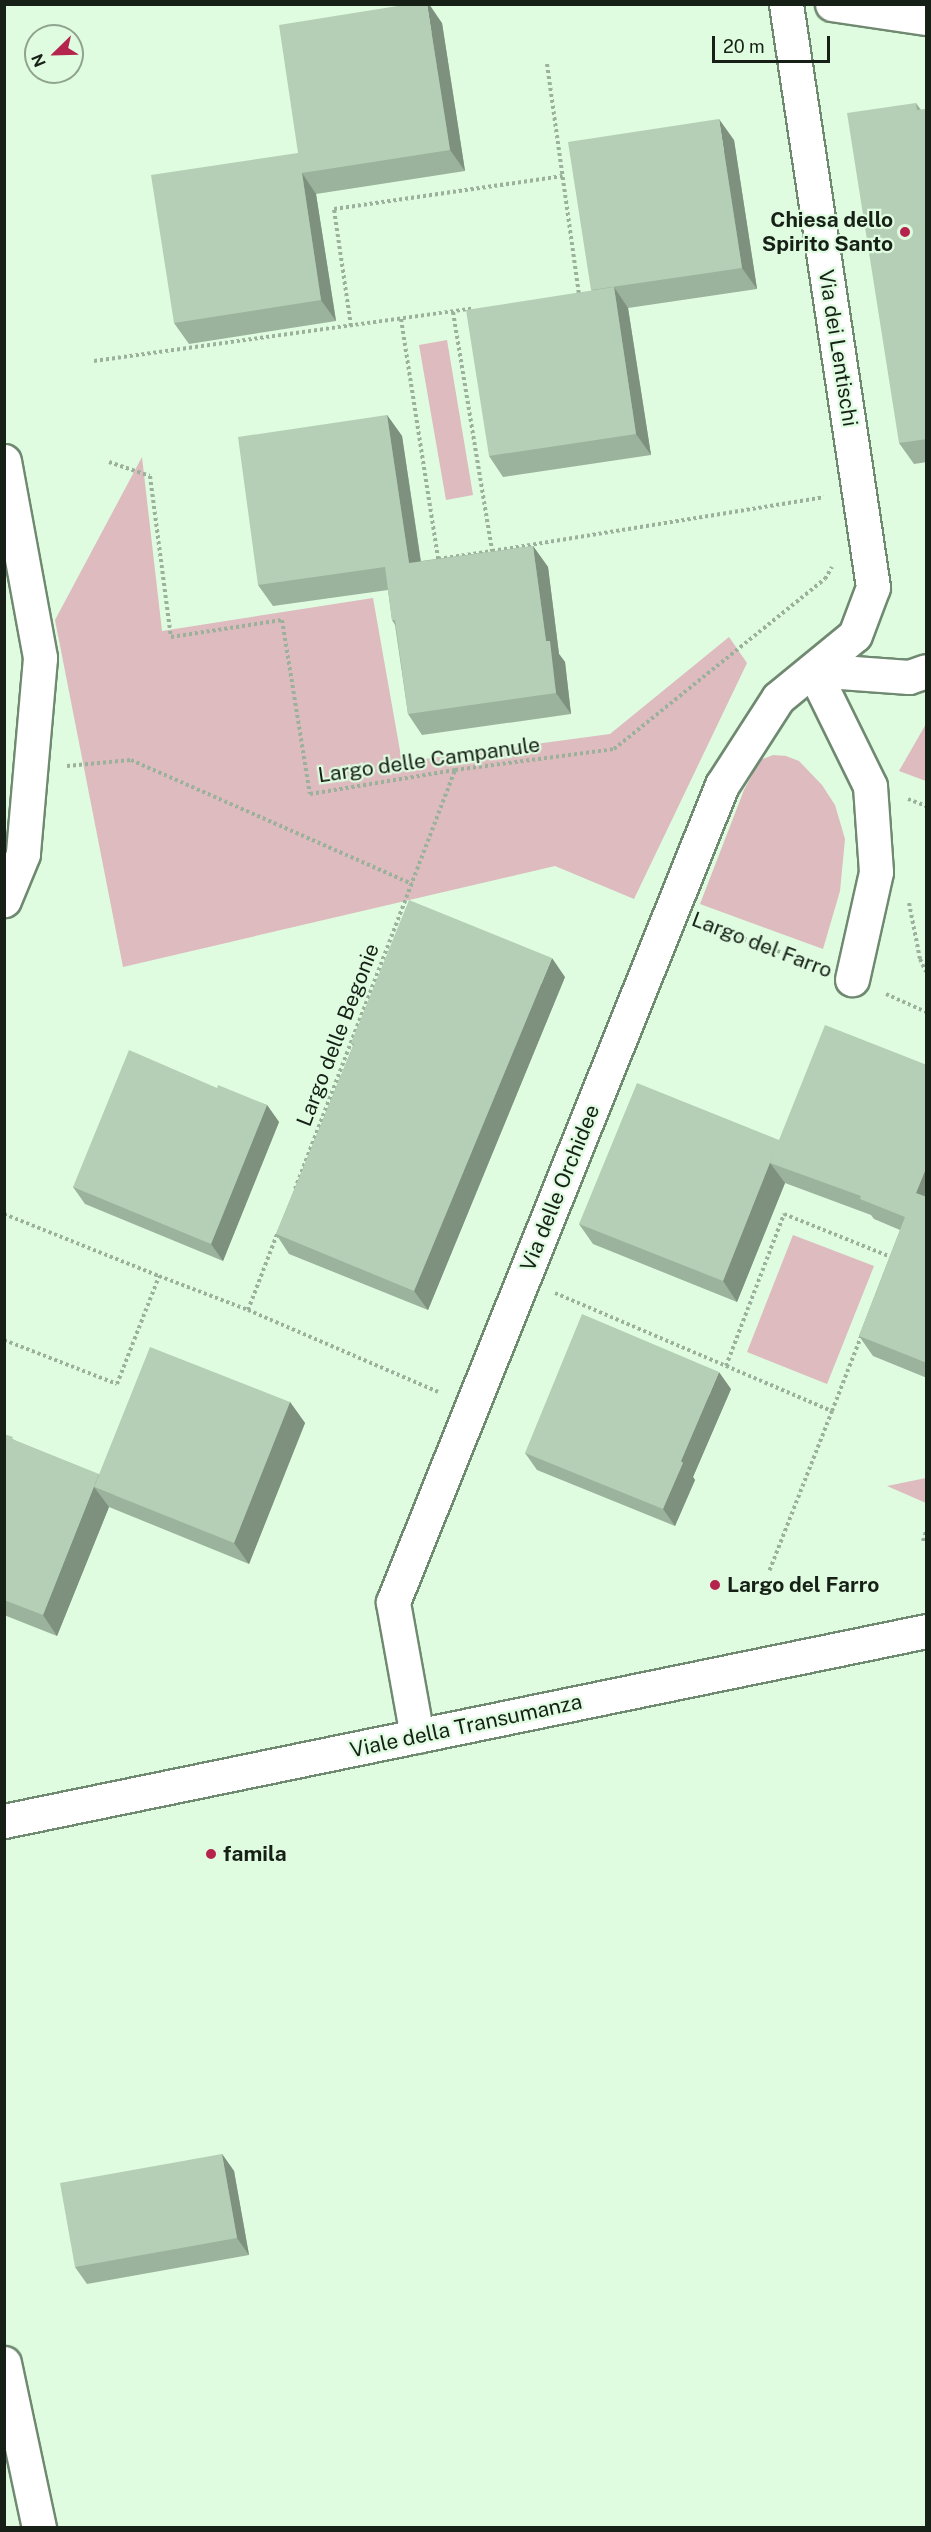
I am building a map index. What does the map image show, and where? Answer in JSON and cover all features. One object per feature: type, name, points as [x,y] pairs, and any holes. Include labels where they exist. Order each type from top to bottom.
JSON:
[{"type":"street","name":"Via dei Lentischi","points":[[786,4],[873,587],[855,635],[813,670]]},
{"type":"street","points":[[832,4],[927,18]]},
{"type":"street","points":[[4,461],[40,658],[23,854],[4,900]]},
{"type":"street","points":[[813,670],[909,677],[927,671]]},
{"type":"street","name":"Via delle Orchidee","points":[[417,1736],[393,1602],[722,784],[778,698],[813,670]]},
{"type":"street","name":"Largo del Farro","points":[[813,670],[870,786],[876,872],[852,979]]},
{"type":"street","name":"Viale della Transumanza","points":[[4,1821],[927,1631]]},
{"type":"street","points":[[4,2363],[39,2528]]},
{"type":"path","points":[[547,64],[579,295],[568,296]]},
{"type":"path","points":[[351,326],[334,209],[563,176]]},
{"type":"path","points":[[94,362],[476,309]]},
{"type":"path","points":[[453,312],[492,551]]},
{"type":"path","points":[[401,319],[438,559],[859,491]]},
{"type":"path","name":"Largo delle Campanule","points":[[109,462],[150,476],[171,637],[282,620],[310,794],[455,770],[614,749],[825,579],[833,564]]},
{"type":"path","points":[[61,766],[131,760],[411,884]]},
{"type":"path","name":"Largo delle Begonie","points":[[294,1190],[455,770]]},
{"type":"path","name":"Largo del Farro","points":[[671,911],[852,979],[927,1012]]},
{"type":"path","points":[[4,1214],[248,1310],[472,1407]]},
{"type":"path","points":[[726,1366],[784,1214],[892,1255],[887,1266]]},
{"type":"path","points":[[248,1310],[282,1223]]},
{"type":"path","points":[[4,1340],[117,1384],[159,1276]]},
{"type":"path","points":[[524,1280],[832,1412]]},
{"type":"path","points":[[769,1572],[862,1333]]},
{"type":"path","points":[[923,1541],[927,1532]]},
{"type":"shaded area","points":[[447,340],[473,495],[446,500],[419,345]]},
{"type":"shaded area","points":[[142,457],[162,631],[373,598],[402,762],[610,734],[729,637],[747,663],[634,899],[555,866],[123,967],[55,620]]},
{"type":"shaded area","points":[[926,724],[926,781],[899,771]]},
{"type":"shaded area","points":[[773,755],[786,756],[799,761],[822,785],[835,805],[845,839],[840,891],[823,949],[700,904],[744,790],[760,760]]},
{"type":"shaded area","points":[[793,1235],[874,1266],[827,1384],[747,1352]]},
{"type":"shaded area","points":[[926,1478],[926,1503],[887,1486]]},
{"type":"building","points":[[410,4],[427,4],[450,150],[302,173],[321,300],[174,323],[151,175],[298,153],[279,25]]},
{"type":"building","points":[[916,103],[917,110],[927,109],[927,439],[899,443],[847,113]]},
{"type":"building","points":[[719,119],[742,268],[591,290],[568,142]]},
{"type":"building","points":[[614,287],[636,434],[489,456],[466,310]]},
{"type":"building","points":[[387,415],[409,563],[533,546],[546,641],[550,641],[556,693],[408,714],[385,567],[258,585],[238,437]]},
{"type":"building","points":[[409,900],[552,958],[414,1291],[276,1234],[354,1044],[351,1043]]},
{"type":"building","points":[[825,1025],[927,1065],[927,1166],[916,1193],[927,1197],[927,1363],[859,1336],[905,1217],[860,1199],[861,1196],[770,1163],[775,1150],[723,1281],[579,1224],[637,1083],[779,1140]]},
{"type":"building","points":[[129,1050],[217,1088],[218,1085],[267,1105],[211,1244],[73,1187]]},
{"type":"building","points":[[582,1314],[719,1372],[663,1509],[525,1453]]},
{"type":"building","points":[[150,1347],[290,1402],[234,1543],[94,1487]]},
{"type":"building","points":[[4,1434],[99,1474],[43,1615],[4,1600]]},
{"type":"building","points":[[222,2154],[237,2238],[75,2267],[60,2183]]},
{"type":"place","name":"Chiesa dello Spirito Santo","points":[[905,232]]},
{"type":"place","name":"Largo del Farro","points":[[715,1585]]},
{"type":"place","name":"famila","points":[[211,1854]]}]
